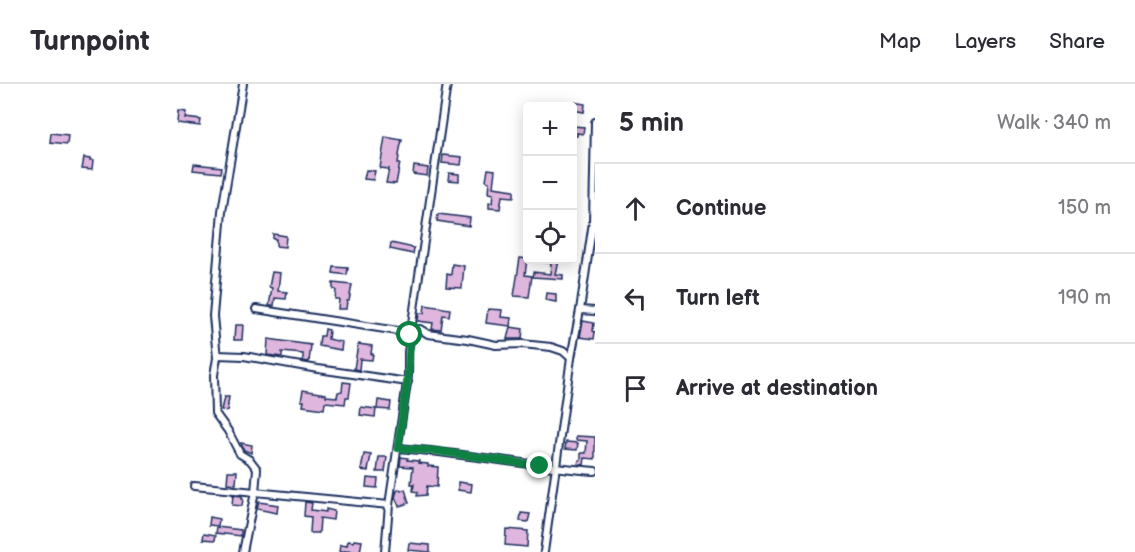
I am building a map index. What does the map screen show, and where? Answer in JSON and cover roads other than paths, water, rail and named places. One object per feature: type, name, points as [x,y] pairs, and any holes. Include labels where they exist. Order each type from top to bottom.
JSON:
[{"type":"street","points":[[243,84],[222,211],[213,316],[217,355],[214,375],[214,413],[228,431],[240,454],[250,460],[257,469],[255,492],[243,552]]},
{"type":"street","points":[[385,552],[389,506],[408,382],[411,330],[447,84]]},
{"type":"street","points":[[543,552],[593,222],[595,122]]},
{"type":"street","points":[[256,309],[398,331],[420,329],[428,334],[496,345],[522,344],[551,347],[563,351],[571,358]]},
{"type":"street","points":[[580,310],[595,311]]},
{"type":"street","points":[[217,355],[244,356],[408,382]]},
{"type":"street","points":[[398,448],[595,471]]},
{"type":"street","points":[[194,486],[389,506]]}]
